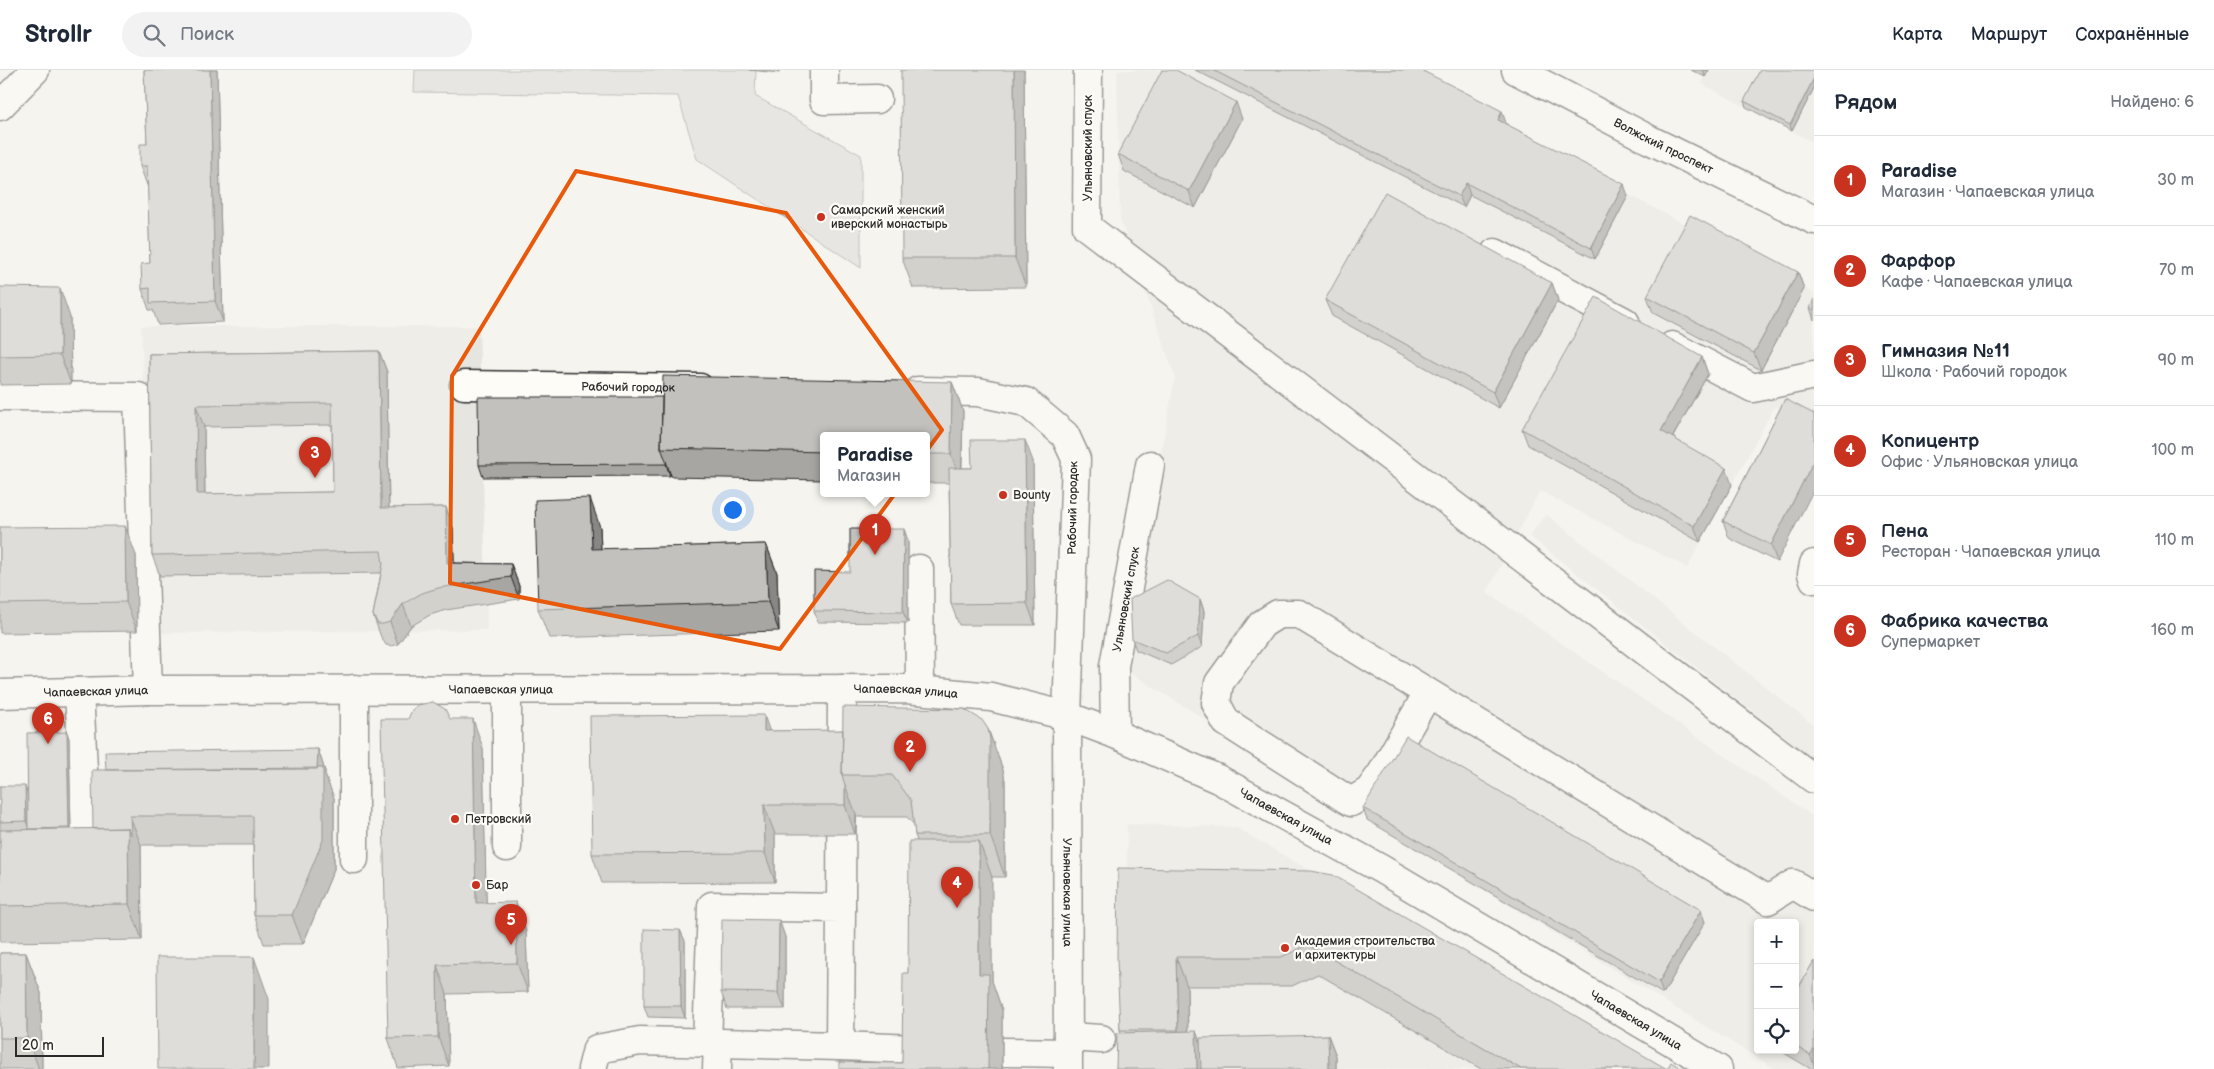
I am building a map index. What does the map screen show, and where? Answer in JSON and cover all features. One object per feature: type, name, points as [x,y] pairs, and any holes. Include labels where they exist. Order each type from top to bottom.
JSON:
[{"type":"street","points":[[0,106],[35,70]]},
{"type":"street","points":[[824,70],[824,100],[877,99]]},
{"type":"street","name":"Ульяновский спуск","points":[[1088,70],[1087,226],[1814,779]]},
{"type":"street","name":"Волжский проспект","points":[[1516,70],[1650,140],[1814,220]]},
{"type":"street","points":[[1473,241],[1753,388],[1814,375]]},
{"type":"street","name":"Рабочий городок","points":[[464,385],[721,389]]},
{"type":"street","name":"Рабочий городок","points":[[889,391],[978,392],[1026,402],[1065,435],[1076,459],[1067,716]]},
{"type":"street","points":[[0,396],[138,396],[148,690]]},
{"type":"street","name":"Ульяновский спуск","points":[[1115,734],[1114,666],[1150,466]]},
{"type":"street","points":[[1814,564],[1812,574],[1814,579]]},
{"type":"street","points":[[919,569],[920,690]]},
{"type":"street","points":[[1428,693],[1370,791],[1352,802],[1226,722],[1216,703],[1219,683],[1262,624],[1278,614],[1299,614],[1768,900],[1793,884],[1814,897]]},
{"type":"street","points":[[507,689],[507,847]]},
{"type":"street","points":[[840,1046],[842,689]]},
{"type":"street","name":"Чапаевская улица","points":[[0,694],[148,690],[842,689],[920,690],[991,697],[1067,716],[1115,734],[1218,779],[1381,869],[1718,1069]]},
{"type":"street","points":[[354,690],[354,859]]},
{"type":"street","points":[[0,857],[82,846],[83,769],[79,692]]},
{"type":"street","name":"Ульяновская улица","points":[[1067,716],[1068,1053]]},
{"type":"street","points":[[714,1051],[712,906],[841,908]]},
{"type":"street","points":[[1002,1052],[1068,1053],[1101,1039]]},
{"type":"street","points":[[592,1069],[597,1049],[640,1041],[714,1051],[840,1046],[916,1050]]},
{"type":"highlighted area","points":[[576,171],[786,213],[942,430],[780,649],[450,583],[452,376]]},
{"type":"shaded area","name":"Самарский женский иверский монастырь","points":[[415,70],[756,70],[755,96],[861,155],[861,268],[697,159],[678,96],[414,92]]},
{"type":"shaded area","points":[[1117,70],[1395,70],[1814,293],[1814,427],[1775,406],[1687,568],[1540,491],[1487,592],[1814,817],[1814,1069],[1775,1069],[1120,667],[1175,377],[1120,219]]},
{"type":"shaded area","points":[[1691,70],[1814,70],[1814,143],[1702,84],[1705,77]]},
{"type":"shaded area","points":[[141,326],[479,326],[487,630],[154,633]]},
{"type":"shaded area","points":[[1546,514],[1814,725],[1814,760],[1529,536]]},
{"type":"shaded area","name":"Академия строительства и архитектуры","points":[[1127,824],[1235,827],[1654,1069],[1125,1069]]},
{"type":"building","points":[[144,70],[210,70],[215,301],[150,303],[150,288],[142,289],[141,264],[150,263],[147,166],[140,166],[140,144],[147,144]]},
{"type":"building","points":[[901,70],[1014,70],[1015,258],[902,258]]},
{"type":"building","points":[[1162,70],[1176,70],[1236,102],[1189,191],[1118,154]]},
{"type":"building","points":[[1213,70],[1421,70],[1502,111],[1498,120],[1624,184],[1591,248],[1466,183],[1459,196]]},
{"type":"building","points":[[1760,70],[1814,70],[1814,78],[1790,125],[1744,101]]},
{"type":"building","points":[[1385,192],[1552,283],[1493,392],[1325,300]]},
{"type":"building","points":[[1690,215],[1798,272],[1754,353],[1647,296]]},
{"type":"building","points":[[0,287],[60,288],[60,355],[0,356]]},
{"type":"building","points":[[1596,297],[1702,357],[1661,431],[1726,468],[1694,526],[1522,429]]},
{"type":"building","points":[[1814,299],[1814,310],[1810,308]]},
{"type":"building","points":[[379,351],[381,508],[446,507],[447,563],[511,564],[511,577],[438,588],[422,593],[403,604],[390,622],[378,624],[373,615],[383,564],[381,551],[152,555],[149,354]],"holes":[[[332,403],[333,492],[197,494],[196,405]]]},
{"type":"building","points":[[663,376],[952,382],[951,454],[930,454],[930,432],[820,432],[820,452],[661,448]]},
{"type":"building","points":[[478,397],[662,397],[661,448],[666,464],[479,465]]},
{"type":"building","points":[[1785,399],[1814,414],[1814,460],[1771,545],[1723,521]]},
{"type":"building","points":[[971,440],[1025,440],[1027,603],[951,604],[949,468],[972,468]]},
{"type":"building","points":[[590,498],[592,549],[766,544],[768,602],[538,609],[535,500]]},
{"type":"building","points":[[125,526],[126,602],[0,604],[0,527]]},
{"type":"building","points":[[850,529],[904,529],[903,612],[814,611],[814,571],[850,572]]},
{"type":"building","points":[[1167,580],[1200,599],[1198,636],[1166,653],[1132,639],[1130,599]]},
{"type":"building","points":[[433,702],[445,709],[450,719],[473,719],[476,903],[516,902],[517,963],[437,965],[438,1037],[388,1038],[381,719],[408,719],[412,710],[418,705]]},
{"type":"building","points":[[843,707],[964,709],[982,720],[988,729],[990,739],[990,835],[915,835],[911,800],[892,775],[842,775]]},
{"type":"building","points":[[764,715],[764,731],[843,730],[842,775],[845,785],[845,805],[764,805],[765,853],[592,854],[590,716]]},
{"type":"building","points":[[67,732],[69,828],[28,829],[27,733]]},
{"type":"building","points":[[1406,736],[1701,910],[1659,982],[1363,808]]},
{"type":"building","points":[[318,749],[317,769],[106,770],[105,752]]},
{"type":"building","points":[[323,768],[323,840],[292,915],[254,915],[253,816],[130,816],[131,835],[128,828],[93,829],[92,770]]},
{"type":"building","points":[[0,786],[25,786],[26,821],[0,822]]},
{"type":"building","points":[[128,828],[129,904],[0,906],[0,830]]},
{"type":"building","points":[[909,841],[979,841],[979,974],[989,974],[988,1069],[839,1069],[839,1062],[902,1063],[903,973],[908,973]]},
{"type":"building","points":[[1118,868],[1311,871],[1333,875],[1667,1069],[1521,1069],[1308,945],[1281,957],[1176,957],[1178,1030],[1120,1030],[1117,959]]},
{"type":"building","points":[[722,919],[779,920],[778,993],[721,992]]},
{"type":"building","points":[[644,929],[680,930],[681,1006],[644,1006]]},
{"type":"building","points":[[0,953],[26,953],[27,1038],[0,1038]]},
{"type":"building","points":[[157,957],[254,957],[254,1069],[158,1069]]},
{"type":"building","points":[[1814,961],[1814,1049],[1810,1055],[1799,1048],[1799,987]]},
{"type":"building","points":[[1196,1031],[1197,1069],[1116,1069],[1117,1033]]},
{"type":"building","points":[[1328,1035],[1329,1069],[1201,1069],[1200,1038]]},
{"type":"building","points":[[1671,1062],[1682,1069],[1667,1069]]},
{"type":"place","name":"Самарский женский иверский монастырь","points":[[821,217]]},
{"type":"place","name":"Гимназия №11","points":[[315,478]]},
{"type":"place","name":"Bounty","points":[[1003,495]]},
{"type":"place","name":"Paradise","points":[[875,555]]},
{"type":"place","name":"Фабрика качества","points":[[48,744]]},
{"type":"place","name":"Фарфор","points":[[910,772]]},
{"type":"place","name":"Петровский","points":[[455,819]]},
{"type":"place","name":"Бар","points":[[476,885]]},
{"type":"place","name":"Копицентр","points":[[957,908]]},
{"type":"place","name":"Пена","points":[[511,945]]},
{"type":"place","name":"Академия строительства и архитектуры","points":[[1285,948]]}]
